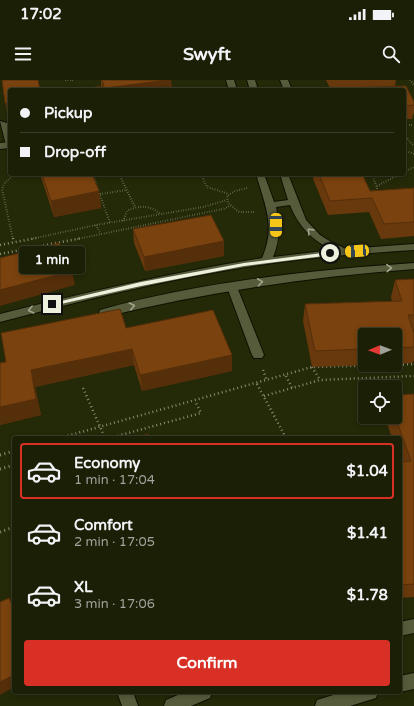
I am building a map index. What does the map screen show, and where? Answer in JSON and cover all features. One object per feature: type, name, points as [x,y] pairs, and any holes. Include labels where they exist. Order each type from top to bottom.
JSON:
[{"type":"street","points":[[3,123],[8,139]]},
{"type":"street","points":[[261,176],[276,225],[276,237],[266,261]]},
{"type":"street","points":[[285,176],[300,218],[312,234],[343,252]]},
{"type":"street","points":[[271,208],[294,202]]},
{"type":"street","points":[[0,318],[141,284],[266,261],[343,252],[414,247]]},
{"type":"street","points":[[92,316],[191,294],[232,287],[315,275],[414,266]]},
{"type":"street","points":[[232,287],[258,355]]},
{"type":"street","points":[[402,629],[414,626]]},
{"type":"street","points":[[402,684],[414,681]]},
{"type":"street","points":[[125,694],[130,706]]},
{"type":"street","points":[[172,706],[199,694]]},
{"type":"street","points":[[322,706],[363,694]]},
{"type":"path","points":[[65,80],[75,80]]},
{"type":"path","points":[[410,80],[414,85]]},
{"type":"path","points":[[406,137],[414,146]]},
{"type":"path","points":[[12,176],[4,184],[2,189],[14,242]]},
{"type":"path","points":[[94,176],[110,223]]},
{"type":"path","points":[[120,176],[135,207]]},
{"type":"path","points":[[201,176],[207,187],[229,194],[241,188],[263,185]]},
{"type":"path","points":[[373,176],[380,196]]},
{"type":"path","points":[[376,186],[396,176]]},
{"type":"path","points":[[100,194],[127,190]]},
{"type":"path","points":[[229,194],[227,200],[230,206],[234,209],[246,213],[271,208]]},
{"type":"path","points":[[0,245],[96,225],[207,206],[219,201],[227,200]]},
{"type":"path","points":[[123,221],[125,213],[135,207],[147,206],[158,211],[160,214]]},
{"type":"path","points":[[207,206],[211,212]]},
{"type":"path","points":[[0,254],[211,212],[230,206]]},
{"type":"path","points":[[96,225],[100,233]]},
{"type":"path","points":[[402,365],[414,364]]},
{"type":"path","points":[[67,436],[286,376],[312,367],[358,366]]},
{"type":"path","points":[[312,367],[320,380]]},
{"type":"path","points":[[286,376],[292,388]]},
{"type":"path","points":[[264,396],[320,380],[414,376]]},
{"type":"path","points":[[257,384],[285,436]]},
{"type":"path","points":[[83,388],[104,436]]},
{"type":"path","points":[[117,436],[201,413],[195,401]]},
{"type":"path","points":[[0,455],[12,452]]},
{"type":"path","points":[[0,469],[12,466]]},
{"type":"path","points":[[0,532],[12,528]]},
{"type":"building","points":[[2,80],[38,80],[40,88],[8,88],[8,103],[5,103]]},
{"type":"building","points":[[102,80],[168,80],[105,88],[88,88],[104,86]]},
{"type":"building","points":[[406,86],[414,105],[406,106],[406,88],[339,88]]},
{"type":"building","points":[[43,176],[93,176],[99,191],[51,201]]},
{"type":"building","points":[[320,176],[363,176],[370,191],[414,188],[414,222],[384,224],[372,198],[330,201]]},
{"type":"building","points":[[211,215],[224,241],[144,257],[133,229]]},
{"type":"building","points":[[59,243],[72,271],[0,290],[0,258]]},
{"type":"building","points":[[414,279],[414,315],[408,315],[414,333],[414,347],[402,348],[402,328],[358,328],[358,349],[315,351],[305,304],[402,301],[395,280]]},
{"type":"building","points":[[120,309],[126,328],[213,310],[232,355],[140,375],[132,349],[31,370],[36,399],[0,407],[0,363],[6,362],[1,333]]},
{"type":"building","points":[[414,394],[414,584],[402,585],[402,462],[411,461],[398,424],[402,424],[402,395]]},
{"type":"building","points":[[9,598],[12,605],[12,676],[0,682],[0,602]]},
{"type":"route","points":[[52,304],[141,284],[244,264],[330,253]]}]
